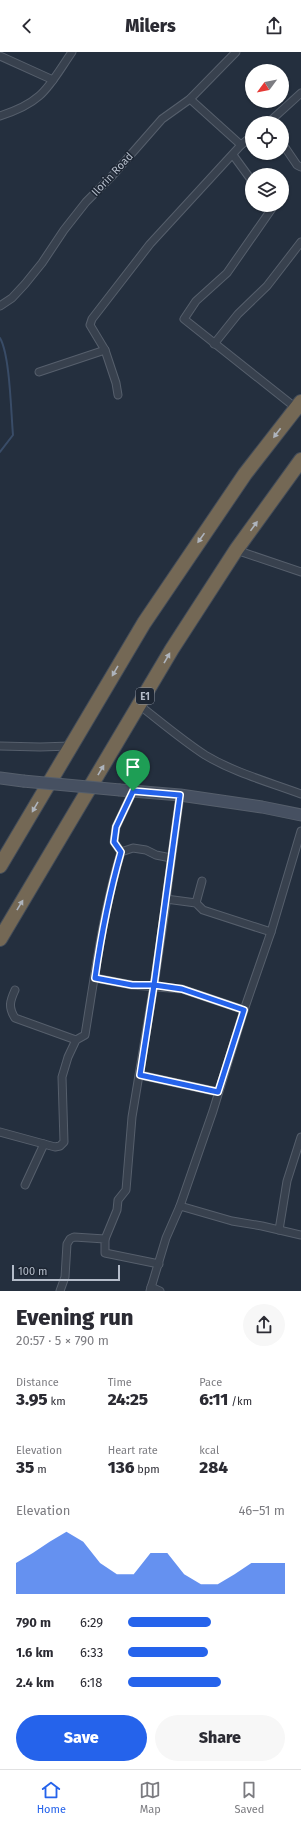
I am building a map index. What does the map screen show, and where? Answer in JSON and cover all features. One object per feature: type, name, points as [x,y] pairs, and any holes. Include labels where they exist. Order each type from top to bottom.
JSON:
[{"type":"highway","points":[[0,866],[144,623],[246,474],[299,405]]},
{"type":"highway","name":"E1","points":[[0,939],[140,705],[172,648],[236,550],[301,460]]},
{"type":"main road","points":[[0,778],[180,795],[262,807],[301,815]]},
{"type":"street","points":[[0,116],[20,110],[35,101],[50,87],[72,52]]},
{"type":"street","name":"Ilorin Road","points":[[0,306],[12,298],[42,263],[64,230],[86,202],[112,176],[162,120],[190,99],[236,52]]},
{"type":"street","points":[[0,56],[53,80]]},
{"type":"street","points":[[276,116],[301,93]]},
{"type":"street","points":[[190,99],[241,145]]},
{"type":"street","points":[[118,396],[116,383],[105,350],[92,331],[90,325],[92,319],[150,244],[245,142]]},
{"type":"street","points":[[289,153],[297,165],[301,167]]},
{"type":"street","points":[[232,155],[245,172]]},
{"type":"street","points":[[269,212],[227,273],[196,301],[184,319],[214,344],[299,405]]},
{"type":"street","points":[[214,344],[238,314],[267,286],[301,242]]},
{"type":"street","points":[[39,372],[105,350]]},
{"type":"street","points":[[236,550],[301,572]]},
{"type":"street","points":[[140,705],[184,740],[206,755],[238,771],[301,794]]},
{"type":"street","points":[[0,746],[72,746]]},
{"type":"street","points":[[1,1135],[60,1146],[64,1142],[62,1078],[68,1057],[76,1040],[85,1035],[105,917],[121,852],[114,842],[116,827],[133,791]]},
{"type":"street","points":[[159,1264],[105,1253],[105,1239],[117,1210],[118,1200],[126,1190],[132,1117],[154,985],[180,795]]},
{"type":"street","points":[[160,1291],[150,1289],[166,1238],[180,1206],[271,932],[301,830]]},
{"type":"street","points":[[121,852],[133,848],[146,850],[156,856],[171,858]]},
{"type":"street","points":[[196,903],[202,881]]},
{"type":"street","points":[[167,896],[166,899],[196,903],[203,910],[271,932]]},
{"type":"street","points":[[95,978],[132,985],[154,985],[182,989],[244,1010]]},
{"type":"street","points":[[15,990],[10,1001],[10,1010],[15,1018],[76,1040]]},
{"type":"street","points":[[140,1075],[218,1092]]},
{"type":"street","points":[[279,1230],[287,1181],[301,1137]]},
{"type":"street","points":[[25,1185],[44,1144]]},
{"type":"street","points":[[180,1206],[232,1221],[301,1235]]},
{"type":"street","points":[[60,1291],[65,1277],[67,1244],[70,1239],[80,1237],[105,1239]]},
{"type":"waterway","points":[[0,338],[6,357],[8,370],[13,435],[0,452]]},
{"type":"route","points":[[133,791],[116,827],[114,842],[121,852],[103,924],[95,978],[132,985],[154,985],[140,1075],[218,1092],[244,1010],[182,989],[154,985],[180,795],[133,791]]}]
